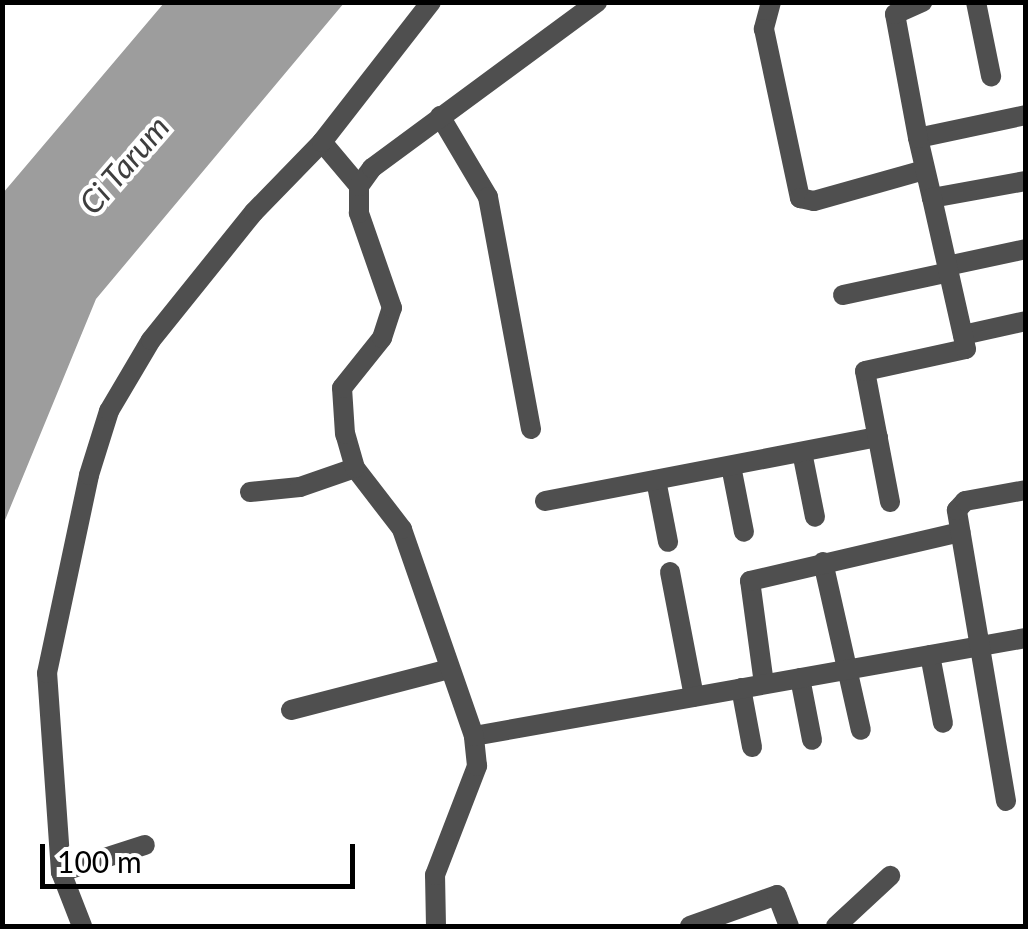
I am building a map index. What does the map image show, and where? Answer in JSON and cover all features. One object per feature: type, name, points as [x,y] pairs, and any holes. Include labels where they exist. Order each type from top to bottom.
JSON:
[{"type":"street","points":[[82,926],[61,872],[47,674],[89,475],[110,411],[151,340],[254,212],[322,142],[431,2]]},
{"type":"street","points":[[359,186],[372,168],[596,2]]},
{"type":"street","points":[[771,2],[764,29],[800,198],[814,201],[924,170]]},
{"type":"street","points":[[976,2],[991,76]]},
{"type":"street","points":[[890,502],[865,370],[966,349],[924,170],[896,14],[920,3]]},
{"type":"street","points":[[918,138],[1026,115]]},
{"type":"street","points":[[440,116],[488,198],[531,429]]},
{"type":"street","points":[[322,142],[359,186],[360,213],[392,308],[388,327],[339,398],[355,468],[402,529],[474,736],[477,766],[435,875],[436,926]]},
{"type":"street","points":[[932,198],[1026,181]]},
{"type":"street","points":[[843,295],[1026,249]]},
{"type":"street","points":[[962,335],[1026,321]]},
{"type":"street","points":[[545,501],[878,438]]},
{"type":"street","points":[[802,452],[815,516]]},
{"type":"street","points":[[731,466],[744,532]]},
{"type":"street","points":[[250,492],[300,486],[355,468]]},
{"type":"street","points":[[656,480],[668,542]]},
{"type":"street","points":[[1006,802],[975,647],[960,532],[961,503],[1026,490]]},
{"type":"street","points":[[764,684],[749,583],[960,532]]},
{"type":"street","points":[[824,562],[861,730]]},
{"type":"street","points":[[670,572],[694,696]]},
{"type":"street","points":[[474,736],[1026,638]]},
{"type":"street","points":[[930,654],[943,723]]},
{"type":"street","points":[[291,710],[450,669]]},
{"type":"street","points":[[800,678],[812,740]]},
{"type":"street","points":[[741,688],[752,747]]},
{"type":"street","points":[[61,872],[145,845]]},
{"type":"street","points":[[836,926],[890,876]]},
{"type":"street","points":[[690,926],[737,918],[778,894],[789,926]]},
{"type":"water","name":"Ci Tarum","points":[[164,3],[344,3],[96,299],[3,525],[3,193]]}]
